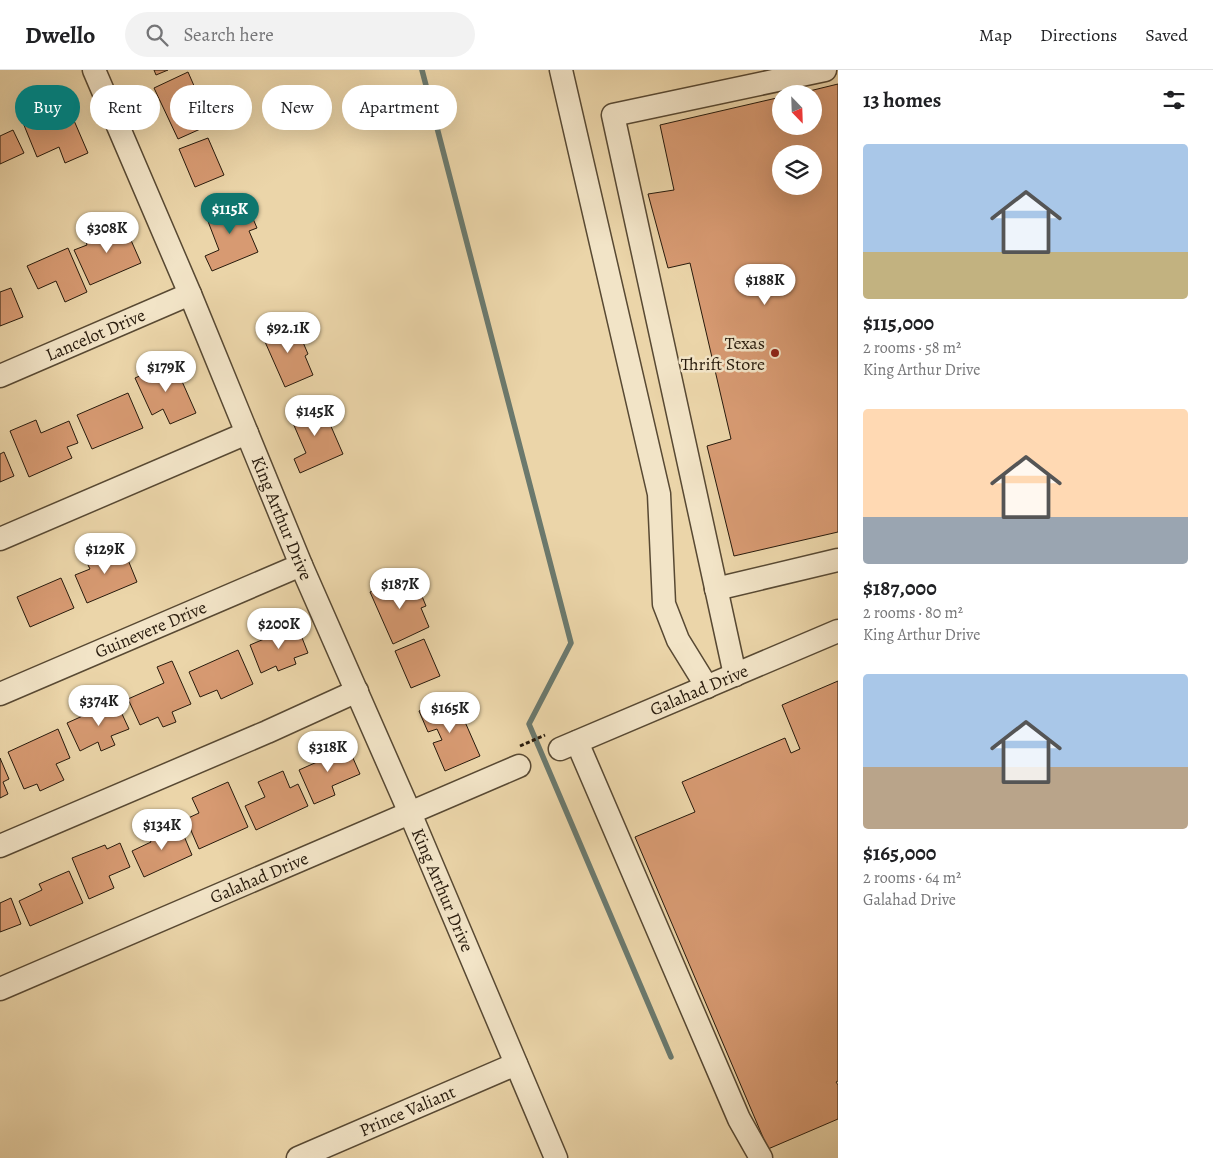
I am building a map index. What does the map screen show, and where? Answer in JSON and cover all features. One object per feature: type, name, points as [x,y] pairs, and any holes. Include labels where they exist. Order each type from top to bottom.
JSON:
[{"type":"street","name":"King Arthur Drive","points":[[94,70],[190,294],[302,564],[556,1158]]},
{"type":"street","points":[[561,70],[659,494],[664,604],[678,640],[707,687]]},
{"type":"street","points":[[735,675],[613,115],[825,70]]},
{"type":"street","name":"Lancelot Drive","points":[[0,376],[190,294]]},
{"type":"street","points":[[0,539],[247,433]]},
{"type":"street","points":[[716,589],[838,560]]},
{"type":"street","name":"Guinevere Drive","points":[[0,694],[302,564]]},
{"type":"street","name":"Galahad Drive","points":[[561,742],[707,687],[838,631]]},
{"type":"street","points":[[0,846],[357,691]]},
{"type":"street","points":[[561,742],[739,1118],[761,1158]]},
{"type":"street","name":"Galahad Drive","points":[[0,989],[519,766]]},
{"type":"street","name":"Prince Valiant","points":[[298,1158],[516,1064]]},
{"type":"path","points":[[525,744],[561,742]]},
{"type":"building","points":[[154,70],[168,70],[156,75]]},
{"type":"building","points":[[188,72],[194,85],[170,85],[170,122],[160,101],[160,85]]},
{"type":"building","name":"Texas Thrift Store","points":[[838,84],[838,532],[734,556],[707,446],[731,439],[690,263],[668,268],[648,194],[674,190],[660,125],[772,99],[772,135],[822,135],[822,88]]},
{"type":"building","points":[[13,130],[24,153],[0,164],[0,136]]},
{"type":"building","points":[[26,130],[78,130],[88,153],[65,163],[59,147],[37,157]]},
{"type":"building","points":[[174,130],[198,130],[178,139]]},
{"type":"building","points":[[208,138],[224,175],[195,187],[179,149]]},
{"type":"building","points":[[235,199],[243,217],[251,214],[257,228],[249,231],[258,252],[212,271],[205,256],[219,250],[204,211]]},
{"type":"building","points":[[123,222],[141,263],[90,285],[74,250],[87,245],[85,239]]},
{"type":"building","points":[[68,248],[87,292],[65,302],[56,281],[38,289],[27,266]]},
{"type":"building","points":[[11,288],[23,317],[0,326],[0,292]]},
{"type":"building","points":[[294,321],[308,354],[305,356],[313,375],[285,387],[262,335]]},
{"type":"building","points":[[173,361],[196,413],[170,424],[163,409],[152,415],[135,378]]},
{"type":"building","points":[[128,393],[143,428],[92,449],[77,415]]},
{"type":"building","points":[[320,401],[343,454],[300,473],[294,459],[306,453],[289,414]]},
{"type":"building","points":[[36,420],[41,433],[69,421],[78,443],[67,447],[72,458],[29,477],[10,431]]},
{"type":"building","points":[[4,452],[14,476],[0,482],[0,454]]},
{"type":"building","points":[[109,546],[115,560],[126,555],[137,582],[87,603],[75,575],[90,569],[84,557]]},
{"type":"building","points":[[404,576],[411,593],[419,589],[426,606],[421,608],[429,627],[393,644],[370,592]]},
{"type":"building","points":[[61,578],[74,608],[30,627],[17,597]]},
{"type":"building","points":[[297,625],[308,653],[294,658],[296,664],[278,671],[276,666],[261,673],[250,645]]},
{"type":"building","points":[[424,639],[440,676],[411,688],[395,651]]},
{"type":"building","points":[[238,650],[253,684],[221,699],[217,690],[200,697],[189,672]]},
{"type":"building","points":[[172,661],[191,704],[172,712],[176,722],[163,727],[158,717],[140,725],[128,699],[164,683],[157,667]]},
{"type":"building","points":[[838,681],[838,1081],[836,1082],[838,1085],[838,1119],[768,1149],[635,837],[695,812],[682,782],[785,738],[791,753],[800,749],[782,705]]},
{"type":"building","points":[[452,697],[456,707],[458,706],[480,756],[445,771],[433,743],[442,740],[437,729],[428,732],[419,711]]},
{"type":"building","points":[[116,701],[129,729],[111,736],[115,745],[101,751],[98,742],[80,751],[67,723]]},
{"type":"building","points":[[58,729],[70,758],[56,764],[64,780],[40,791],[37,784],[24,789],[8,752]]},
{"type":"building","points":[[332,747],[335,755],[349,749],[360,774],[332,786],[335,795],[314,804],[299,770],[317,762],[314,754]]},
{"type":"building","points":[[0,758],[9,779],[3,782],[8,794],[0,798]]},
{"type":"building","points":[[283,771],[290,788],[298,784],[308,806],[256,830],[245,806],[265,797],[258,782]]},
{"type":"building","points":[[228,782],[248,827],[199,849],[186,819],[199,813],[192,798]]},
{"type":"building","points":[[166,825],[170,834],[181,829],[192,855],[144,877],[132,851],[151,842],[147,833]]},
{"type":"building","points":[[120,843],[130,867],[109,876],[114,888],[89,899],[72,858],[105,845],[107,849]]},
{"type":"building","points":[[69,871],[83,903],[30,926],[19,901],[42,890],[39,884]]},
{"type":"building","points":[[11,898],[21,924],[0,932],[0,903]]},
{"type":"waterway","points":[[422,70],[571,643],[529,724],[671,1057]]},
{"type":"place","name":"Texas Thrift Store","points":[[775,353]]}]
